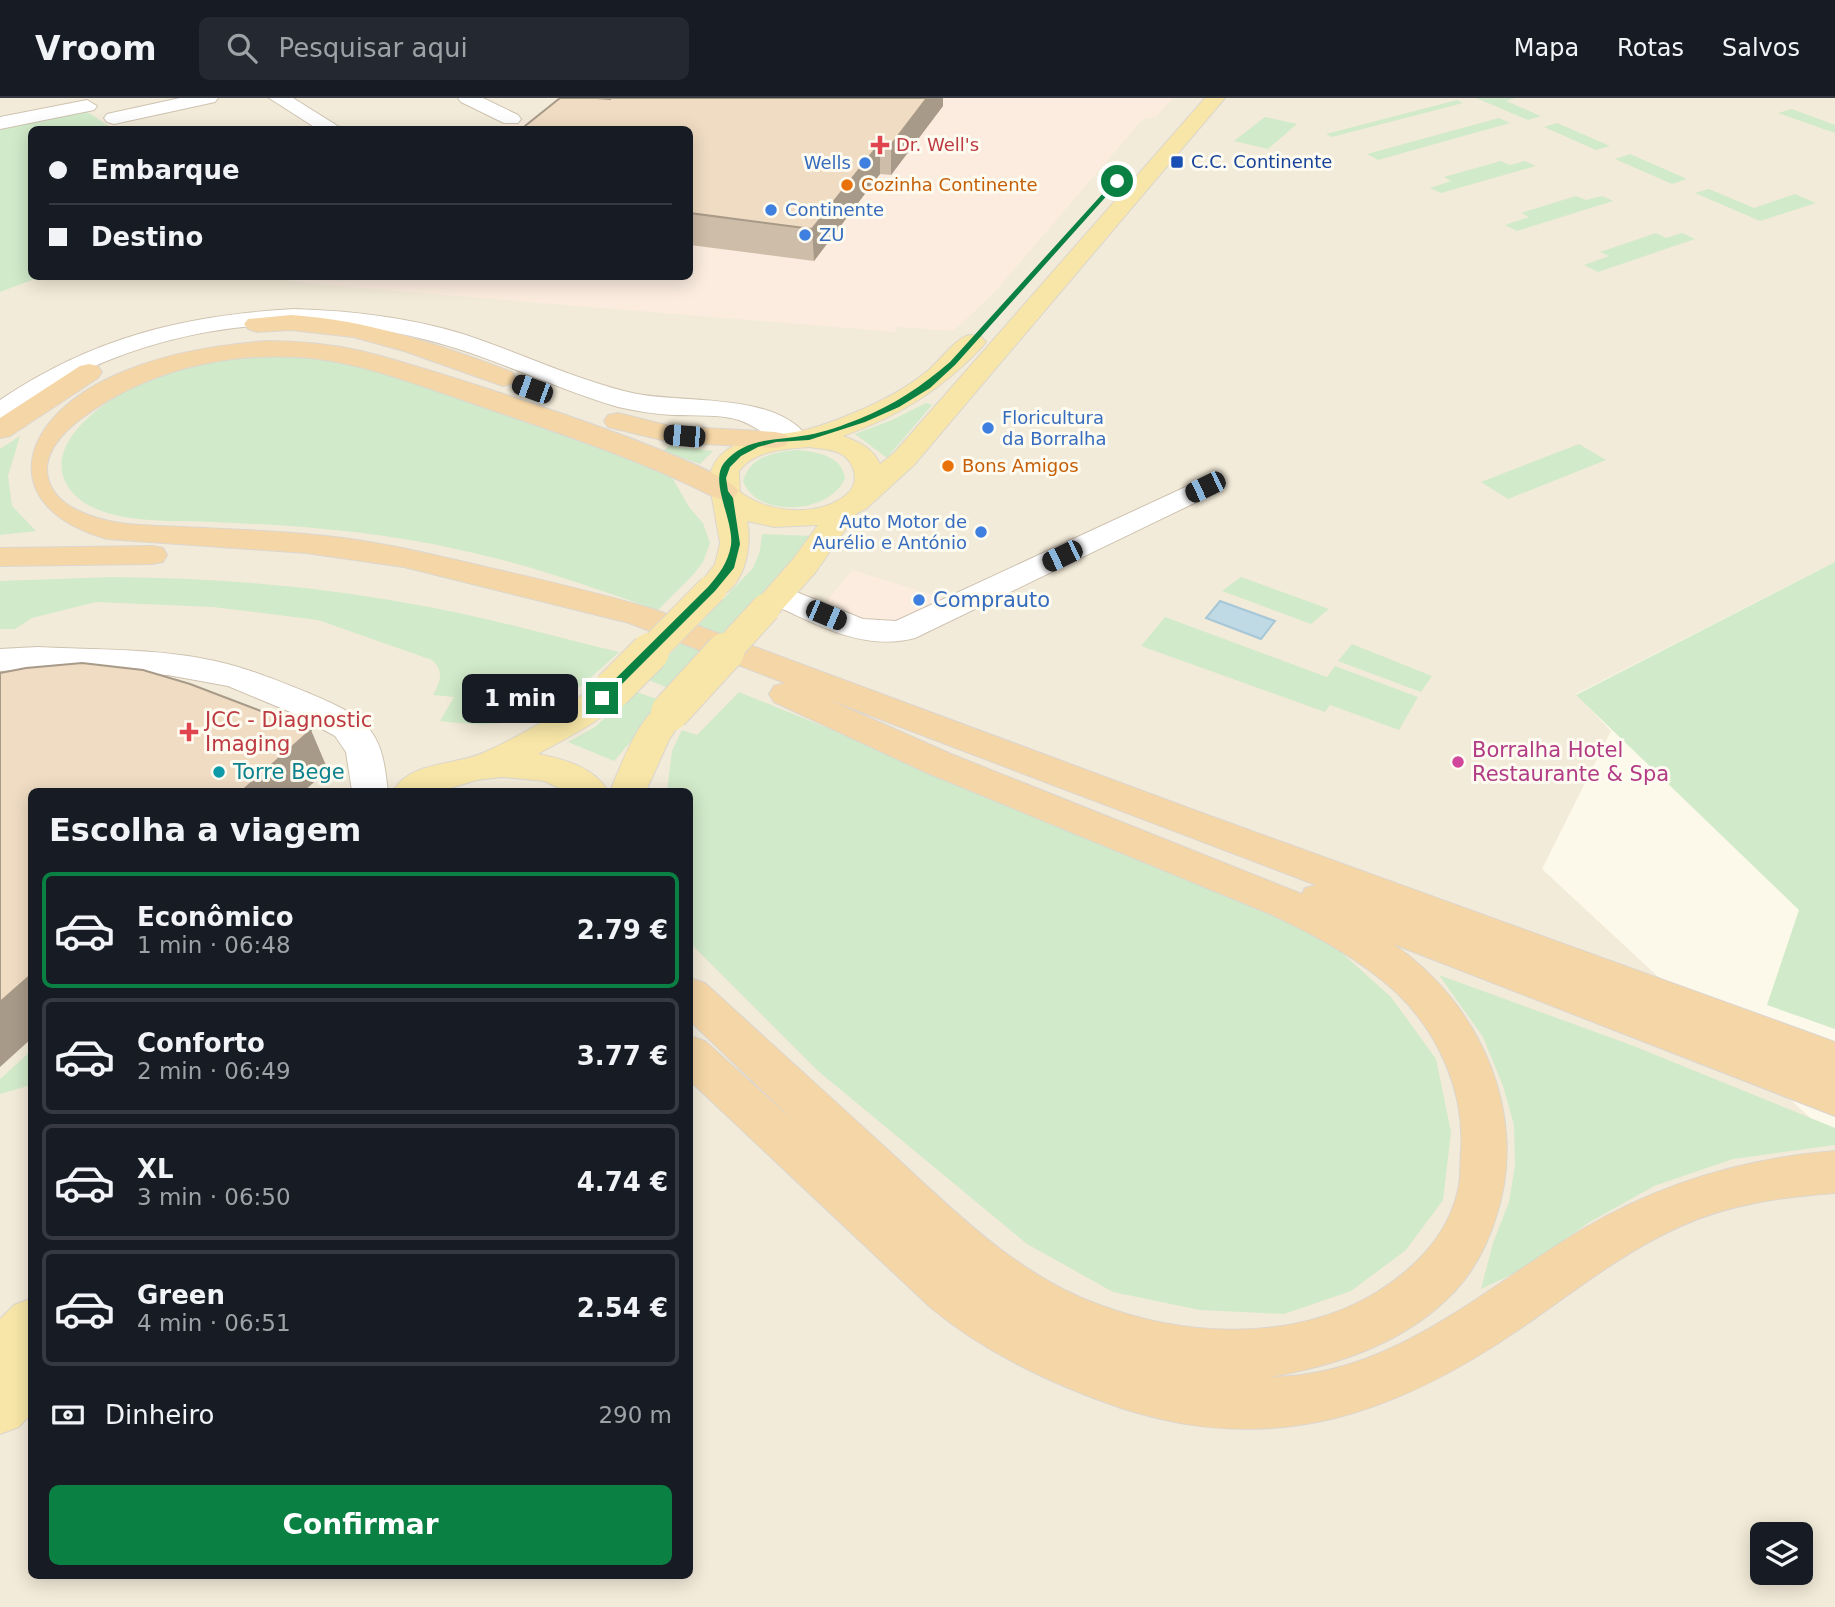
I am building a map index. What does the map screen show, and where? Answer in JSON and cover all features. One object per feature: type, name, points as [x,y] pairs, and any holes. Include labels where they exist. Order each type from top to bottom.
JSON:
[{"type":"highway","points":[[0,430],[69,384],[134,352],[183,337],[230,328],[297,322],[333,324],[393,337],[642,429],[677,435],[793,439]]},
{"type":"highway","points":[[726,495],[663,461],[515,408],[361,359],[293,349],[262,348],[211,355],[179,362],[128,380],[80,405],[43,440],[32,469],[41,495],[62,515],[79,523],[135,533],[347,548],[395,555],[583,598],[641,616],[1189,823],[1835,1060]]},
{"type":"highway","points":[[0,545],[76,544],[272,550],[397,564],[525,586]]},
{"type":"highway","points":[[0,557],[193,556],[341,566],[407,575],[508,596],[625,631],[753,678],[1835,1097]]},
{"type":"highway","points":[[693,998],[964,1251],[987,1269],[1038,1301],[1085,1324],[1165,1347],[1212,1354],[1305,1348],[1340,1337],[1386,1316],[1415,1298],[1436,1279],[1454,1256],[1467,1235],[1485,1184],[1485,1124],[1469,1065],[1428,999],[1385,961],[1333,927],[1284,903],[938,763],[753,678]]},
{"type":"highway","points":[[693,1057],[959,1301],[1041,1350],[1080,1369],[1156,1393],[1213,1403],[1255,1405],[1294,1402],[1364,1386],[1404,1370],[1442,1350],[1513,1306],[1578,1258],[1660,1212],[1723,1188],[1785,1176],[1835,1172]]},
{"type":"main road","points":[[1024,284],[1192,98]]},
{"type":"main road","points":[[726,495],[742,509],[761,516],[783,519],[817,517],[856,499],[904,459],[1215,98]]},
{"type":"main road","points":[[493,764],[573,719],[612,690],[712,589],[729,568],[735,552],[735,528],[722,478],[727,466],[738,455],[755,446],[793,439],[874,416],[916,394],[947,370],[990,323]]},
{"type":"main road","points":[[629,788],[652,737],[670,712],[804,566],[870,480],[869,467],[848,447],[793,439]]},
{"type":"main road","points":[[417,788],[452,772],[493,764],[527,765],[558,772],[587,788]]},
{"type":"main road","points":[[0,1354],[28,1326]]},
{"type":"main road","points":[[0,1408],[28,1380]]},
{"type":"street","points":[[114,118],[208,98]]},
{"type":"street","points":[[279,98],[327,126]]},
{"type":"street","points":[[468,98],[511,119]]},
{"type":"street","points":[[0,123],[84,102],[127,126]]},
{"type":"street","points":[[0,412],[76,365],[123,346],[210,326],[270,318],[316,317],[380,322],[428,332],[625,400],[656,405],[719,407],[751,413],[793,439]]},
{"type":"street","points":[[772,602],[862,630],[890,633],[902,631],[931,620],[1205,487]]},
{"type":"street","points":[[0,660],[50,658],[168,664],[240,678],[320,712],[348,728],[358,739],[364,752],[370,788]]},
{"type":"shaded area","points":[[0,98],[1835,98],[1835,562],[1576,694],[1611,731],[1542,869],[1835,1141],[1835,1607],[0,1607]]},
{"type":"shaded area","points":[[609,98],[1173,98],[1156,117],[1143,119],[993,294],[953,331],[897,327],[895,332],[282,280],[693,280],[693,126],[497,126],[558,114]]},
{"type":"shaded area","points":[[852,570],[943,598],[891,624],[877,626],[827,607],[829,598]]},
{"type":"green space","points":[[1476,98],[1515,98],[1506,101],[1541,116],[1528,120]]},
{"type":"green space","points":[[1457,100],[1463,103],[1332,137],[1326,134]]},
{"type":"green space","points":[[1792,109],[1835,125],[1835,133],[1778,113]]},
{"type":"green space","points":[[86,111],[108,126],[28,126],[28,280],[32,280],[0,292],[0,127]]},
{"type":"green space","points":[[1265,117],[1297,124],[1268,149],[1234,141]]},
{"type":"green space","points":[[1499,118],[1510,123],[1378,160],[1367,154]]},
{"type":"green space","points":[[1557,123],[1610,146],[1596,150],[1544,127]]},
{"type":"green space","points":[[1630,154],[1687,179],[1672,184],[1615,159]]},
{"type":"green space","points":[[1501,161],[1510,165],[1525,161],[1536,166],[1441,193],[1430,188],[1451,181],[1444,177]]},
{"type":"green space","points":[[1709,189],[1754,208],[1795,194],[1816,203],[1760,221],[1695,193]]},
{"type":"green space","points":[[1576,196],[1586,200],[1602,196],[1613,201],[1517,231],[1505,225],[1529,217],[1521,213]]},
{"type":"green space","points":[[1656,233],[1666,238],[1682,233],[1695,239],[1598,272],[1584,265],[1609,256],[1600,252]]},
{"type":"green space","points":[[284,355],[362,364],[641,459],[673,479],[689,507],[703,523],[710,543],[703,562],[658,610],[535,569],[430,544],[306,527],[138,519],[101,511],[72,492],[62,473],[63,455],[71,437],[86,420],[124,392],[159,375],[190,366],[237,358]]},
{"type":"green space","points":[[926,403],[932,405],[887,458],[855,434],[892,420]]},
{"type":"green space","points":[[20,436],[8,476],[12,506],[36,531],[0,535],[0,449]]},
{"type":"green space","points":[[1579,444],[1606,460],[1508,499],[1481,482]]},
{"type":"green space","points":[[669,446],[713,451],[700,464],[663,451]]},
{"type":"green space","points":[[797,450],[827,456],[839,464],[845,478],[837,490],[810,505],[794,507],[763,502],[751,493],[743,481],[751,466],[772,454]]},
{"type":"green space","points":[[762,534],[812,536],[789,567],[676,691],[646,679],[753,568],[760,551]]},
{"type":"green space","points":[[1835,562],[1835,1029],[1767,1005],[1799,910],[1576,695]]},
{"type":"green space","points":[[112,577],[186,579],[333,591],[461,613],[619,652],[577,689],[540,713],[497,724],[471,724],[440,721],[454,697],[433,695],[440,672],[432,660],[318,620],[213,607],[96,602],[32,618],[15,629],[0,629],[0,581]]},
{"type":"green space","points":[[1241,577],[1329,609],[1311,624],[1222,591]]},
{"type":"green space","points":[[1165,617],[1327,677],[1335,666],[1418,697],[1399,730],[1330,705],[1325,712],[1141,646]]},
{"type":"green space","points":[[1352,644],[1432,676],[1421,692],[1338,661]]},
{"type":"green space","points":[[634,691],[665,702],[614,761],[568,742],[595,727]]},
{"type":"green space","points":[[739,692],[1263,905],[1333,945],[1391,997],[1436,1059],[1451,1132],[1443,1200],[1406,1250],[1351,1291],[1284,1314],[1200,1310],[1113,1292],[1027,1244],[818,1071],[693,946],[693,788],[667,788],[672,751],[682,730],[697,735]]},
{"type":"green space","points":[[1439,975],[1631,1045],[1835,1128],[1835,1145],[1733,1159],[1654,1186],[1588,1223],[1528,1267],[1481,1289],[1493,1243],[1509,1202],[1515,1166],[1514,1125],[1503,1086],[1483,1037]]},
{"type":"green space","points":[[28,1054],[28,1086],[0,1094],[0,1079]]},
{"type":"water","points":[[1220,601],[1275,621],[1261,639],[1206,618]]},
{"type":"building","name":"Continente","points":[[560,98],[927,98],[891,145],[880,143],[812,229],[693,213],[693,126],[525,126]]},
{"type":"building","points":[[82,663],[143,670],[190,684],[311,730],[245,788],[28,788],[28,978],[0,1002],[0,673]]},
{"type":"place","name":"Dr. Well's","points":[[880,145]]},
{"type":"place","name":"C.C. Continente","points":[[1177,162]]},
{"type":"place","name":"Wells","points":[[865,163]]},
{"type":"place","name":"Cozinha Continente","points":[[847,185]]},
{"type":"place","name":"Continente","points":[[771,210]]},
{"type":"place","name":"ZU","points":[[805,235]]},
{"type":"place","name":"Floricultura da Borralha","points":[[988,428]]},
{"type":"place","name":"Bons Amigos","points":[[948,466]]},
{"type":"place","name":"Auto Motor de Aurélio e António","points":[[981,532]]},
{"type":"place","name":"Comprauto","points":[[919,600]]},
{"type":"place","name":"JCC - Diagnostic Imaging","points":[[189,732]]},
{"type":"place","name":"Borralha Hotel Restaurante & Spa","points":[[1458,762]]},
{"type":"place","name":"Torre Bege","points":[[219,772]]},
{"type":"route","points":[[602,698],[719,582],[729,568],[736,544],[729,498],[724,491],[722,478],[727,466],[738,455],[755,446],[775,440],[809,438],[862,421],[927,386],[953,364],[1117,181]]}]
